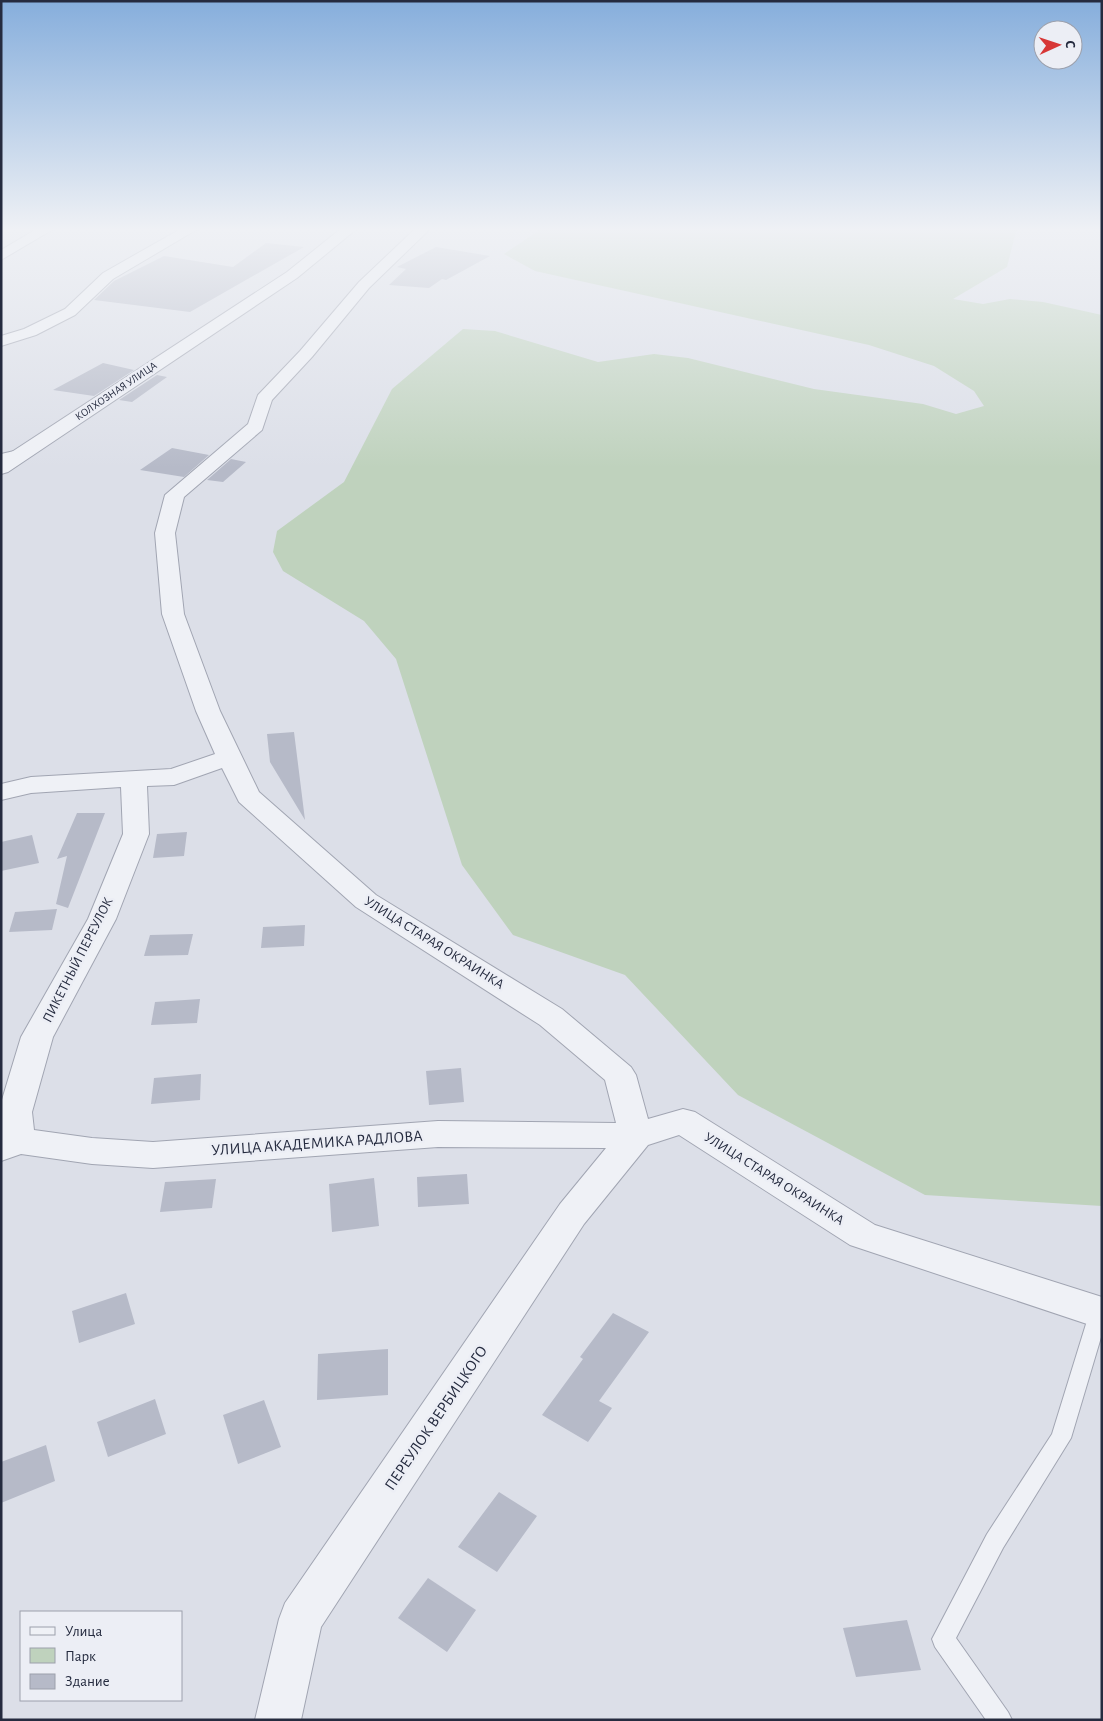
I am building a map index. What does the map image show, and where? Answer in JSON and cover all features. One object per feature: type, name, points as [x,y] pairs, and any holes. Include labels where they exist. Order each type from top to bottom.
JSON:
[{"type":"street","points":[[1,341],[30,332],[70,312],[75,307]]},
{"type":"street","name":"КОЛХОЗНАЯ УЛИЦА","points":[[1,468],[242,307]]},
{"type":"street","name":"УЛИЦА СТАРАЯ ОКРАИНКА","points":[[345,307],[306,354],[264,399],[256,426],[175,495],[165,533],[173,614],[208,711],[248,796],[366,901],[551,1017],[620,1075],[636,1136],[683,1121],[863,1235],[1100,1312]]},
{"type":"street","points":[[1,792],[32,785],[174,777],[230,757]]},
{"type":"street","name":"ПИКЕТНЫЙ ПЕРЕУЛОК","points":[[10,1145],[15,1112],[37,1038],[102,919],[136,834],[134,778]]},
{"type":"street","name":"УЛИЦА АКАДЕМИКА РАДЛОВА","points":[[10,1145],[153,1154],[438,1134],[636,1136]]},
{"type":"street","name":"ПЕРЕУЛОК ВЕРБИЦКОГО","points":[[278,1720],[301,1619],[572,1214],[636,1136]]},
{"type":"lane","points":[[1,457],[26,451]]},
{"type":"lane","points":[[1000,1720],[944,1639],[995,1541],[1061,1438],[1100,1312]]},
{"type":"green space","points":[[699,307],[1067,307],[1102,315],[1102,1206],[925,1195],[738,1095],[625,975],[513,935],[462,865],[396,659],[364,621],[283,571],[273,552],[277,531],[344,482],[392,389],[463,329],[495,331],[598,362],[654,354],[688,358],[814,389],[923,404],[956,414],[984,406],[974,391],[934,366],[869,345]]},
{"type":"building","points":[[153,307],[198,307],[190,312]]},
{"type":"building","points":[[103,363],[134,370],[94,396],[53,390]]},
{"type":"building","points":[[157,375],[167,377],[132,402],[119,400]]},
{"type":"building","points":[[172,448],[209,455],[184,477],[140,470]]},
{"type":"building","points":[[231,459],[246,462],[223,482],[207,480]]},
{"type":"building","points":[[294,732],[305,820],[270,762],[267,734]]},
{"type":"building","points":[[77,813],[105,813],[68,908],[56,904],[67,856],[57,859]]},
{"type":"building","points":[[187,832],[184,856],[153,858],[157,834]]},
{"type":"building","points":[[32,835],[39,863],[1,871],[1,842]]},
{"type":"building","points":[[57,909],[52,930],[9,932],[15,912]]},
{"type":"building","points":[[305,925],[304,946],[261,948],[263,927]]},
{"type":"building","points":[[193,934],[188,955],[144,956],[150,935]]},
{"type":"building","points":[[200,999],[197,1023],[151,1025],[155,1002]]},
{"type":"building","points":[[461,1068],[464,1102],[429,1105],[426,1071]]},
{"type":"building","points":[[201,1074],[200,1100],[151,1104],[154,1078]]},
{"type":"building","points":[[467,1174],[469,1204],[418,1207],[417,1177]]},
{"type":"building","points":[[374,1178],[379,1226],[332,1232],[329,1184]]},
{"type":"building","points":[[216,1179],[212,1208],[160,1212],[165,1182]]},
{"type":"building","points":[[126,1293],[135,1324],[79,1343],[72,1311]]},
{"type":"building","points":[[613,1313],[649,1332],[599,1401],[612,1408],[588,1442],[542,1415],[583,1359],[580,1357]]},
{"type":"building","points":[[388,1349],[388,1395],[317,1400],[318,1354]]},
{"type":"building","points":[[155,1399],[166,1434],[108,1457],[97,1422]]},
{"type":"building","points":[[264,1400],[281,1447],[238,1464],[223,1415]]},
{"type":"building","points":[[46,1445],[55,1481],[1,1503],[1,1462]]},
{"type":"building","points":[[499,1492],[537,1516],[497,1572],[458,1547]]},
{"type":"building","points":[[428,1578],[476,1610],[447,1652],[398,1618]]},
{"type":"building","points":[[907,1620],[921,1670],[856,1677],[843,1628]]}]
